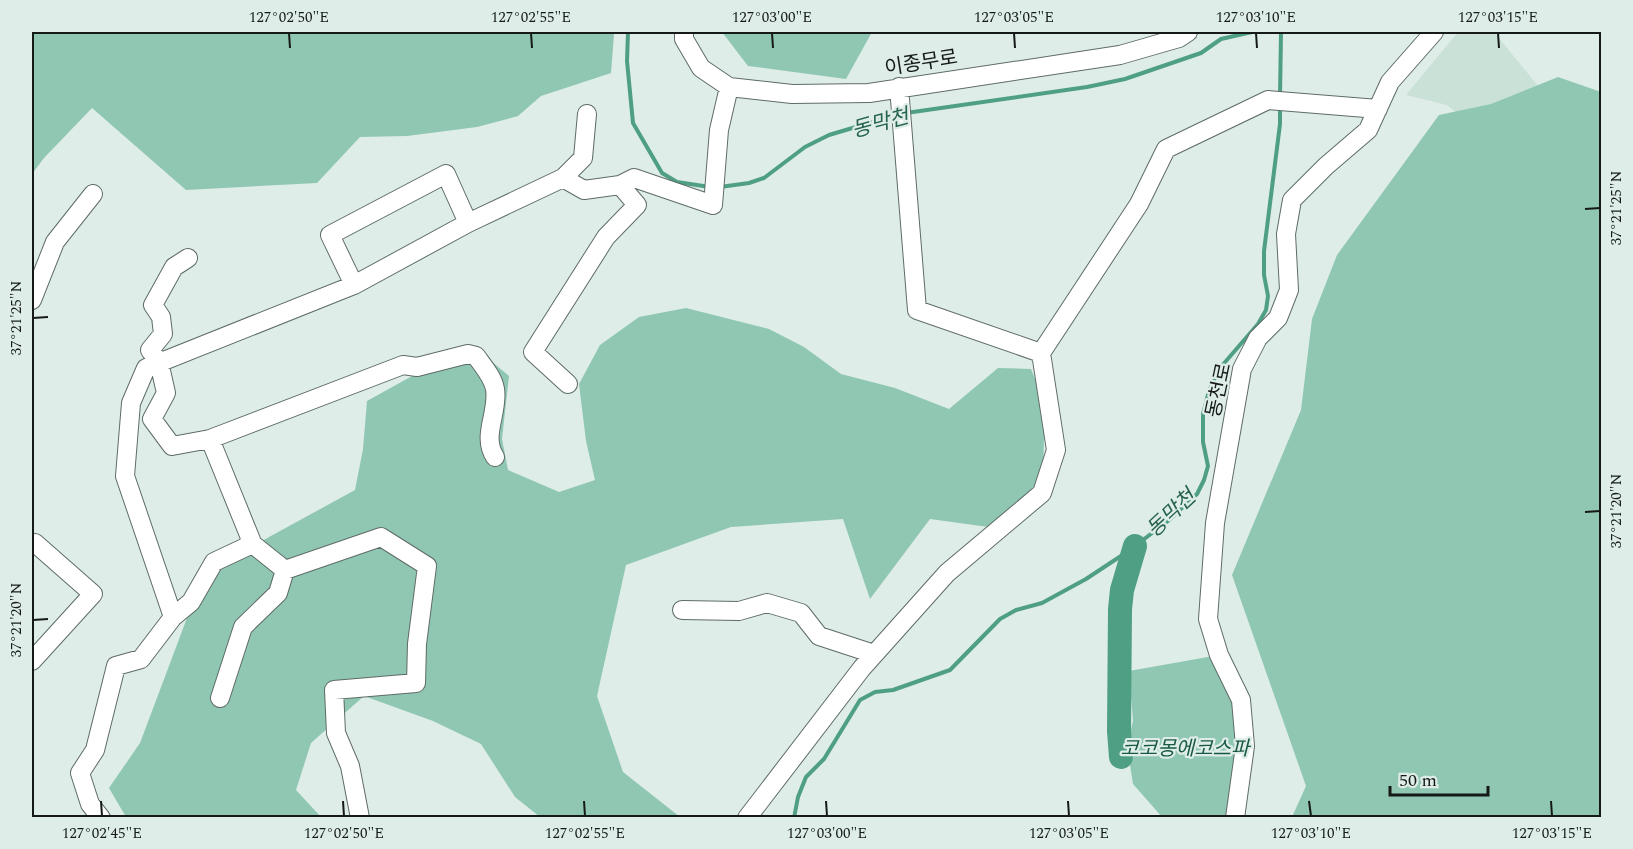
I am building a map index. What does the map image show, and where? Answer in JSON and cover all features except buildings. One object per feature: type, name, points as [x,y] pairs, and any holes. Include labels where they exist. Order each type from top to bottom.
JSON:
[{"type":"street","name":"이종무로","points":[[684,32],[684,39],[701,68],[729,87],[792,94],[869,93],[901,105],[1120,55],[1179,38],[1188,32]]},
{"type":"street","name":"동천로","points":[[1235,818],[1245,746],[1241,700],[1219,655],[1208,619],[1215,523],[1242,369],[1258,338],[1278,318],[1289,290],[1286,234],[1292,200],[1326,166],[1368,130],[1390,82],[1434,32]]},
{"type":"street","points":[[563,178],[584,190],[620,185],[634,178],[713,205],[719,130],[729,87]]},
{"type":"street","points":[[747,818],[874,654],[947,573],[1042,493],[1056,450],[1041,353],[1139,204],[1166,149],[1268,100],[1378,109]]},
{"type":"street","points":[[901,105],[917,310],[1041,353]]},
{"type":"street","points":[[173,617],[125,476],[131,403],[146,368],[354,285],[468,223],[563,178],[583,158],[587,114]]},
{"type":"street","points":[[354,285],[330,235],[446,174],[468,223]]},
{"type":"street","points":[[568,384],[533,352],[606,237],[637,205],[620,185]]},
{"type":"street","points":[[32,300],[55,242],[93,194]]},
{"type":"street","points":[[188,258],[174,267],[153,304],[161,318],[163,334],[150,350],[159,363],[166,393],[152,419],[172,446],[210,439],[403,365],[417,367],[468,354],[476,356],[495,388],[495,411],[489,432],[489,444],[495,457]]},
{"type":"street","points":[[101,818],[90,804],[80,773],[95,750],[116,666],[141,659],[173,617],[191,602],[214,562],[246,547],[251,540],[210,439]]},
{"type":"street","points":[[285,570],[381,537],[427,566],[417,644],[416,683],[334,690],[336,733],[350,766],[360,818]]},
{"type":"street","points":[[249,542],[285,570]]},
{"type":"street","points":[[32,544],[35,543],[93,594],[32,661]]},
{"type":"street","points":[[220,698],[243,627],[278,593],[285,570]]},
{"type":"street","points":[[682,610],[740,611],[767,603],[801,614],[819,636],[874,654]]},
{"type":"shaded area","points":[[1458,32],[1494,32],[1543,92],[1481,133],[1447,105],[1406,95]]},
{"type":"green space","points":[[32,32],[614,32],[614,35],[611,73],[541,96],[518,116],[477,127],[407,136],[360,137],[317,183],[186,190],[92,108],[44,158],[32,174]]},
{"type":"green space","points":[[722,32],[872,32],[846,79],[748,66]]},
{"type":"green space","points":[[1558,77],[1601,92],[1601,817],[1292,817],[1306,786],[1232,575],[1301,410],[1312,319],[1337,255],[1439,115],[1491,104]]},
{"type":"green space","points":[[686,308],[769,329],[804,347],[841,374],[895,388],[949,409],[998,368],[1031,369],[1045,403],[1043,474],[1003,529],[930,519],[870,599],[843,519],[731,527],[626,565],[597,696],[623,772],[680,817],[540,817],[515,797],[481,744],[433,721],[364,696],[311,743],[296,790],[321,817],[126,817],[109,788],[140,743],[187,618],[227,560],[355,490],[363,449],[367,401],[432,365],[490,360],[509,376],[502,439],[508,470],[559,492],[595,480],[586,441],[579,384],[600,345],[639,317]]},
{"type":"green space","name":"코코몽에코스파","points":[[1219,655],[1245,746],[1235,817],[1162,817],[1133,784],[1127,746],[1133,721],[1129,671]]},
{"type":"waterway","name":"동막천","points":[[628,32],[627,61],[633,123],[662,173],[677,182],[710,187]]},
{"type":"waterway","name":"동막천","points":[[906,113],[1087,87],[1125,79],[1201,53],[1221,39],[1252,32]]},
{"type":"waterway","name":"동막천","points":[[1280,97],[1281,32]]},
{"type":"waterway","name":"동막천","points":[[794,818],[798,797],[806,777],[824,759],[860,700],[875,692],[893,690],[950,670],[1000,619],[1016,610],[1042,603],[1086,579],[1168,521],[1197,494],[1208,466],[1203,442],[1203,414],[1209,391],[1220,368],[1258,324],[1266,310],[1268,296],[1264,275],[1264,251],[1280,108]]},
{"type":"waterway","name":"동막천","points":[[720,187],[749,183],[764,178],[805,147],[829,135],[896,115]]},
{"type":"waterway","name":"동막천","points":[[1121,757],[1119,731],[1120,609],[1122,590],[1135,546]]}]
